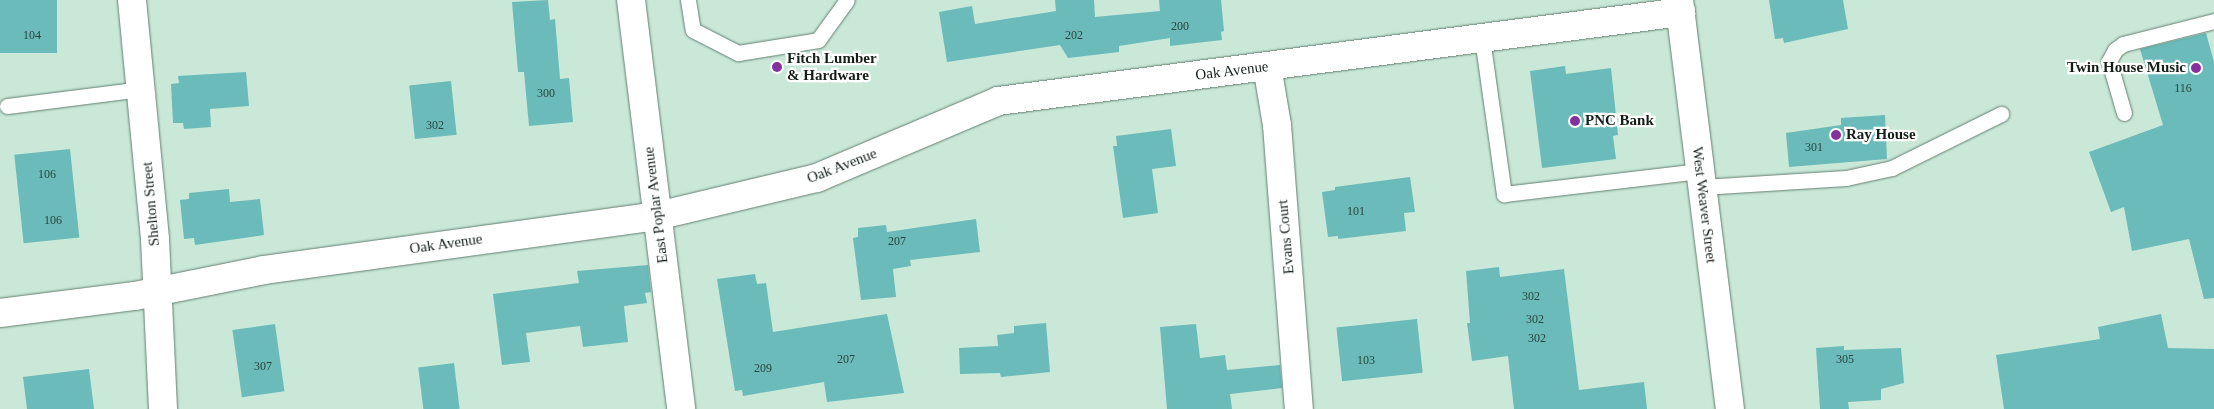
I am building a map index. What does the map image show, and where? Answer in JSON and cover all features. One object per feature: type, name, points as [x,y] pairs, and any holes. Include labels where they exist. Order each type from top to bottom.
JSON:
[{"type":"street","name":"Shelton Street","points":[[132,0],[141,89],[163,409]]},
{"type":"street","name":"East Poplar Avenue","points":[[631,0],[680,409]]},
{"type":"street","name":"Oak Avenue","points":[[0,313],[156,290],[264,270],[657,216],[817,178],[998,101],[1482,38],[1680,6]]},
{"type":"street","name":"West Weaver Street","points":[[1680,6],[1730,409]]},
{"type":"street","name":"Evans Court","points":[[1267,66],[1277,125],[1300,409]]},
{"type":"lane","points":[[688,0],[693,30],[738,53],[818,40],[847,0]]},
{"type":"lane","points":[[2124,113],[2110,61],[2115,50],[2122,44],[2214,21]]},
{"type":"lane","points":[[1482,38],[1504,194],[1701,179],[1846,178],[1892,168],[2001,114]]},
{"type":"lane","points":[[7,106],[141,89]]},
{"type":"building","points":[[0,0],[57,0],[57,53],[0,53]]},
{"type":"building","points":[[548,0],[550,20],[555,19],[560,79],[569,78],[573,122],[529,126],[524,72],[518,72],[512,2]]},
{"type":"building","points":[[1055,0],[1094,0],[1095,17],[1160,11],[1159,0],[1221,0],[1224,31],[1221,32],[1222,40],[1170,46],[1170,38],[1119,46],[1119,52],[1068,58],[1060,45],[947,62],[939,12],[972,6],[975,24],[1056,11]]},
{"type":"building","points":[[1769,0],[1843,0],[1848,29],[1784,43],[1783,38],[1775,39]]},
{"type":"building","points":[[2206,33],[2214,62],[2214,298],[2204,299],[2189,239],[2132,251],[2124,207],[2111,212],[2089,152],[2163,125],[2140,49]]},
{"type":"building","points":[[1565,66],[1566,74],[1611,68],[1618,135],[1613,136],[1616,159],[1542,168],[1530,71]]},
{"type":"building","points":[[246,72],[249,106],[210,109],[211,127],[184,129],[183,123],[173,123],[171,84],[179,83],[178,76]]},
{"type":"building","points":[[451,81],[457,135],[415,139],[409,85]]},
{"type":"building","name":"Ray House","points":[[1885,115],[1887,159],[1789,167],[1786,133],[1841,125],[1841,118]]},
{"type":"building","points":[[1171,129],[1176,166],[1152,169],[1158,213],[1123,218],[1113,146],[1117,146],[1116,136]]},
{"type":"building","points":[[70,149],[79,238],[24,243],[14,155]]},
{"type":"building","points":[[1410,177],[1415,212],[1404,213],[1406,231],[1338,239],[1338,236],[1328,237],[1322,192],[1335,190],[1335,187]]},
{"type":"building","points":[[229,189],[230,202],[260,199],[264,235],[195,245],[194,238],[184,239],[180,200],[189,199],[189,193]]},
{"type":"building","points":[[976,219],[980,252],[910,260],[911,266],[893,269],[896,297],[861,300],[853,238],[858,237],[858,228],[886,225],[887,232]]},
{"type":"building","points":[[648,265],[651,292],[645,293],[647,303],[624,306],[628,342],[583,347],[580,326],[526,333],[530,362],[502,365],[493,294],[579,283],[577,271]]},
{"type":"building","points":[[1499,267],[1500,277],[1564,269],[1579,390],[1644,382],[1647,409],[1514,409],[1508,356],[1472,361],[1467,323],[1470,323],[1466,271]]},
{"type":"building","points":[[755,274],[757,284],[766,283],[773,332],[887,314],[904,393],[827,402],[824,382],[743,396],[742,390],[735,391],[717,279]]},
{"type":"building","points":[[2161,314],[2168,348],[2214,349],[2214,409],[2004,409],[1996,355],[2100,339],[2098,327]]},
{"type":"building","points":[[1417,319],[1423,373],[1342,381],[1336,327]]},
{"type":"building","points":[[1046,323],[1050,372],[1001,377],[1000,373],[960,374],[959,348],[998,346],[997,335],[1014,333],[1014,326]]},
{"type":"building","points":[[275,324],[284,391],[242,397],[232,330]]},
{"type":"building","points":[[1196,324],[1200,358],[1225,355],[1227,370],[1280,365],[1282,388],[1230,394],[1232,409],[1167,409],[1160,327]]},
{"type":"building","points":[[1844,346],[1844,350],[1901,348],[1904,383],[1881,389],[1881,400],[1848,402],[1849,409],[1820,409],[1816,348]]},
{"type":"building","points":[[454,363],[460,409],[423,409],[418,367]]},
{"type":"building","points":[[89,369],[94,409],[27,409],[23,377]]},
{"type":"place","name":"Fitch Lumber & Hardware","points":[[777,67]]},
{"type":"place","name":"Twin House Music","points":[[2196,68]]},
{"type":"place","name":"PNC Bank","points":[[1575,121]]},
{"type":"place","name":"Ray House","points":[[1836,135]]}]
